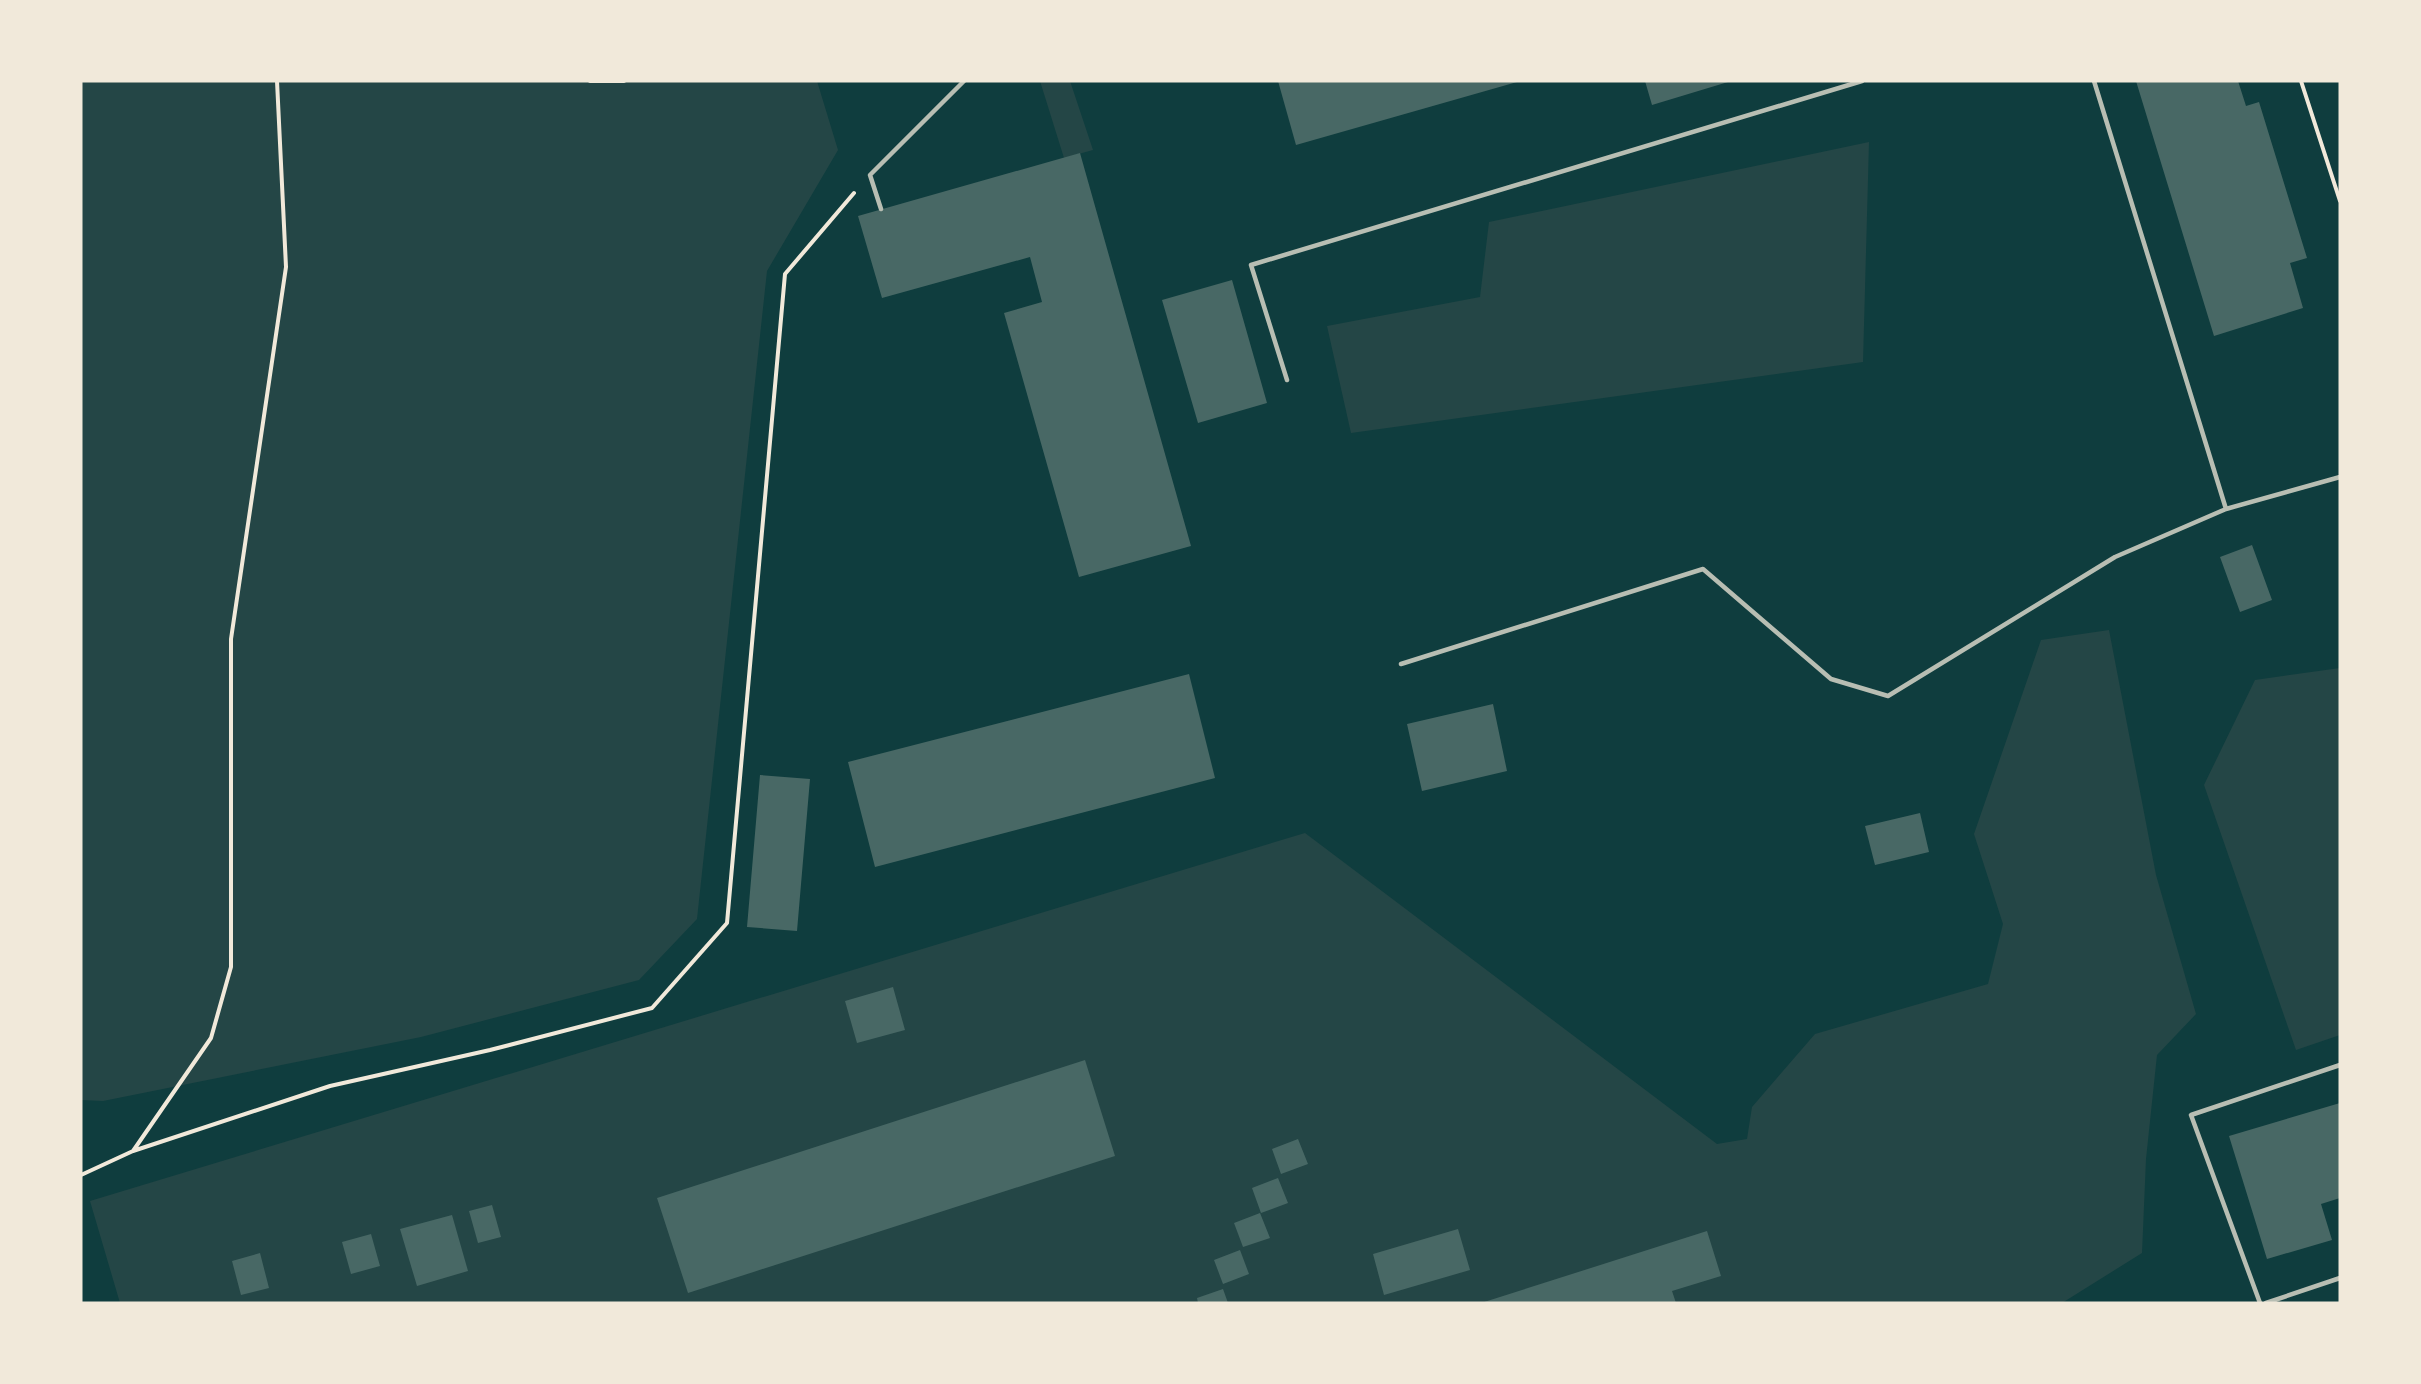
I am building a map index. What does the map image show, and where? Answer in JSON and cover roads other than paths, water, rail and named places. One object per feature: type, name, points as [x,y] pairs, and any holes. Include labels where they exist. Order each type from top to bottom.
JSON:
[{"type":"lane","points":[[881,209],[870,175],[964,81]]},
{"type":"lane","points":[[1287,380],[1251,265],[1862,81]]},
{"type":"lane","points":[[2094,81],[2226,509]]},
{"type":"lane","points":[[1401,664],[1703,569],[1831,679],[1888,696],[2115,556],[2226,509],[2340,477]]},
{"type":"lane","points":[[2260,1303],[2191,1115],[2340,1065]]},
{"type":"lane","points":[[2266,1303],[2340,1278]]}]
